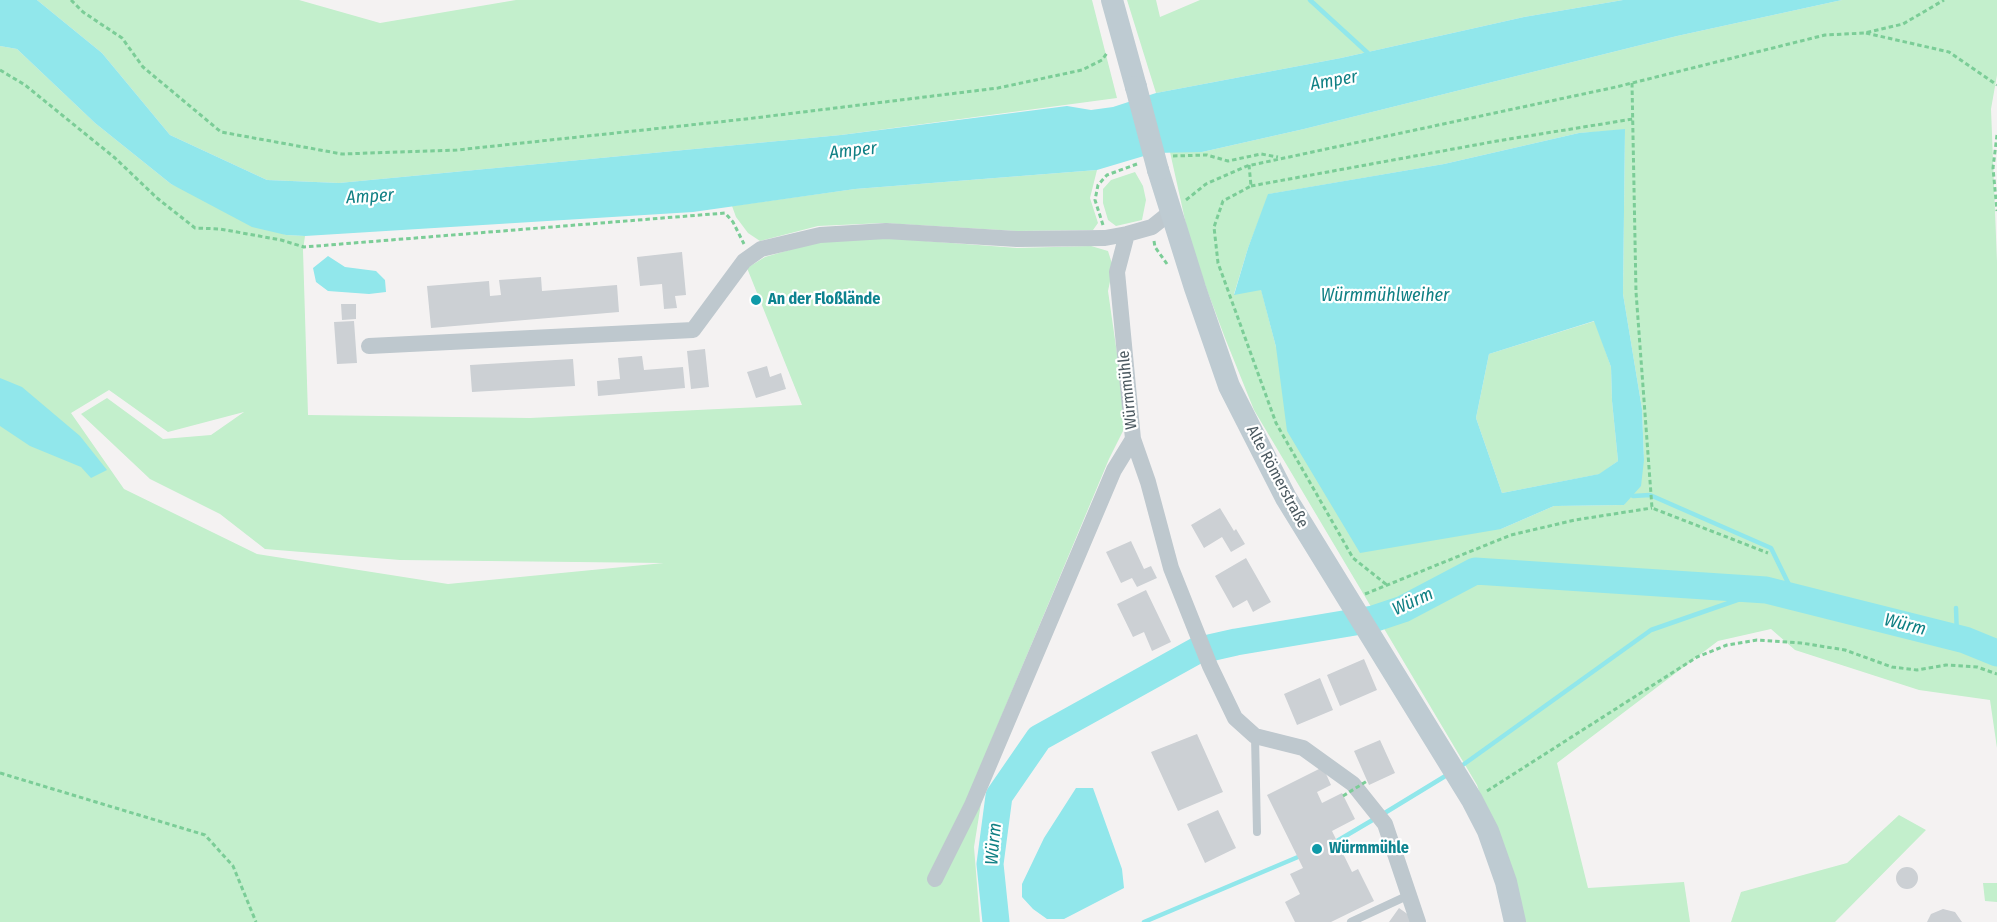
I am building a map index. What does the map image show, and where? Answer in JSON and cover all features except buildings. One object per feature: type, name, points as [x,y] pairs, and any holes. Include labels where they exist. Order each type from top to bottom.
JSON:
[{"type":"main road","name":"Alte Römerstraße","points":[[1112,0],[1158,170],[1229,386],[1286,498],[1467,791],[1488,831],[1515,922]]},
{"type":"street","points":[[369,346],[693,330],[744,261],[761,249],[820,235],[886,231],[1017,239],[1105,238],[1152,227],[1172,211]]},
{"type":"street","name":"Würmmühle","points":[[1127,234],[1117,272],[1132,439],[1148,482],[1170,568],[1209,666],[1235,718],[1255,736]]},
{"type":"street","points":[[935,879],[972,805],[1114,470],[1132,439]]},
{"type":"street","points":[[1255,736],[1303,747],[1353,784],[1385,824],[1418,922]]},
{"type":"lane","points":[[1255,736],[1257,832]]},
{"type":"lane","points":[[1351,922],[1409,895]]},
{"type":"path","points":[[71,0],[83,12],[122,38],[143,67],[221,132],[342,154],[457,150],[746,119],[998,88],[1082,70],[1102,60],[1112,47]]},
{"type":"path","points":[[1172,211],[1206,184],[1249,165],[1632,83],[1825,35],[1864,33],[1904,24],[1944,0]]},
{"type":"path","points":[[1864,33],[1949,52],[1997,85]]},
{"type":"path","points":[[0,70],[25,85],[115,158],[157,198],[195,228],[220,229],[281,240],[304,247],[725,213],[733,222],[750,257]]},
{"type":"path","points":[[1632,83],[1636,292],[1652,508]]},
{"type":"path","points":[[1387,585],[1353,558],[1276,423],[1218,263],[1214,227],[1223,201],[1251,186],[1497,141],[1633,119]]},
{"type":"path","points":[[1997,135],[1993,168],[1997,211]]},
{"type":"path","points":[[1207,155],[1228,161],[1261,154],[1280,158]]},
{"type":"path","points":[[1249,165],[1251,186]]},
{"type":"path","points":[[1105,238],[1103,222],[1095,200],[1098,186],[1107,175],[1120,170]]},
{"type":"path","points":[[1348,601],[1511,535],[1575,520],[1652,508],[1768,553]]},
{"type":"path","points":[[1467,791],[1697,657],[1727,645],[1757,640],[1801,643],[1845,650],[1892,667],[1917,670],[1946,665],[1977,667],[1997,674]]},
{"type":"path","points":[[0,773],[205,835],[233,866],[256,922]]},
{"type":"path","points":[[1343,796],[1367,781]]},
{"type":"green space","points":[[37,0],[299,0],[380,23],[516,0],[1092,0],[1117,98],[841,135],[339,183],[267,180],[170,135],[102,53]]},
{"type":"green space","points":[[1127,0],[1156,0],[1160,17],[1200,0],[1623,0],[1524,17],[1341,58],[1156,93]]},
{"type":"green space","points":[[1842,0],[1997,0],[1997,75],[1991,109],[1997,262],[1997,748],[1990,700],[1919,690],[1795,650],[1771,629],[1718,641],[1557,763],[1588,888],[1684,882],[1690,922],[1523,922],[1477,785],[1254,410],[1191,247],[1170,152],[1202,152],[1304,129],[1677,36]],"holes":[[[1625,130],[1623,294],[1642,409],[1644,460],[1624,505],[1554,506],[1501,529],[1276,347],[1261,289],[1234,294],[1248,248],[1269,194],[1444,164],[1579,133]]]},
{"type":"green space","points":[[0,46],[17,49],[95,123],[171,184],[286,235],[305,236],[303,250],[308,415],[530,418],[802,405],[747,268],[765,257],[821,241],[886,238],[1017,248],[1091,246],[1108,251],[1113,267],[1108,291],[1127,423],[1109,459],[991,741],[974,847],[980,922],[0,922]],"holes":[[[109,390],[168,432],[244,412],[211,435],[163,439],[107,398],[81,414],[150,479],[220,514],[265,549],[400,560],[664,563],[448,584],[257,554],[124,489],[71,413]]]},
{"type":"green space","points":[[1097,170],[1090,198],[1098,223],[1093,230],[1017,231],[883,223],[818,226],[760,241],[748,233],[736,217],[732,206],[855,189]]},
{"type":"green space","points":[[1135,172],[1143,186],[1146,200],[1142,220],[1116,226],[1108,220],[1103,203],[1103,189],[1111,180]]},
{"type":"green space","points":[[1595,321],[1611,367],[1618,461],[1600,474],[1502,493],[1476,418],[1489,354]]},
{"type":"green space","points":[[1899,815],[1926,830],[1835,922],[1731,922],[1741,892],[1847,863]]},
{"type":"green space","points":[[1983,883],[1997,883],[1997,902],[1985,901]]},
{"type":"water","name":"Amper","points":[[0,0],[37,0],[102,53],[170,135],[267,180],[339,183],[841,135],[1067,106],[1091,110],[1113,107],[1156,93],[1341,58],[1524,17],[1623,0],[1842,0],[1677,36],[1304,129],[1202,152],[1154,153],[1097,170],[855,189],[693,212],[305,236],[286,235],[252,227],[171,184],[95,123],[17,49],[0,46]]},
{"type":"water","name":"Würmmühlweiher","points":[[1625,129],[1623,294],[1642,409],[1644,460],[1641,486],[1624,505],[1554,506],[1501,529],[1360,553],[1287,431],[1276,347],[1261,290],[1234,295],[1268,194],[1444,164],[1579,133]],"holes":[[[1594,321],[1611,367],[1618,461],[1599,474],[1502,493],[1476,418],[1489,354]]]},
{"type":"water","points":[[328,256],[345,267],[376,271],[385,280],[386,292],[369,294],[328,291],[316,282],[313,268]]},
{"type":"water","points":[[0,378],[22,387],[80,436],[107,470],[91,478],[81,467],[30,446],[0,426]]},
{"type":"water","points":[[1076,788],[1093,788],[1122,869],[1124,888],[1064,919],[1047,919],[1022,897],[1022,884],[1044,838]]},
{"type":"waterway","points":[[1310,0],[1370,55]]},
{"type":"waterway","points":[[1633,496],[1650,495],[1771,548],[1795,597]]},
{"type":"waterway","name":"Würm","points":[[996,922],[990,864],[999,796],[1039,738],[1196,651],[1373,619],[1403,609],[1475,571],[1766,590],[1965,640],[1997,653]]},
{"type":"waterway","points":[[1460,767],[1651,630],[1766,590]]},
{"type":"waterway","points":[[1956,608],[1957,638]]},
{"type":"waterway","points":[[1383,814],[1447,775]]},
{"type":"waterway","points":[[1337,841],[1376,818]]},
{"type":"waterway","points":[[1144,922],[1298,857]]},
{"type":"place","name":"An der Floßlände","points":[[756,300]]},
{"type":"place","name":"Würmmühle","points":[[1317,849]]}]
